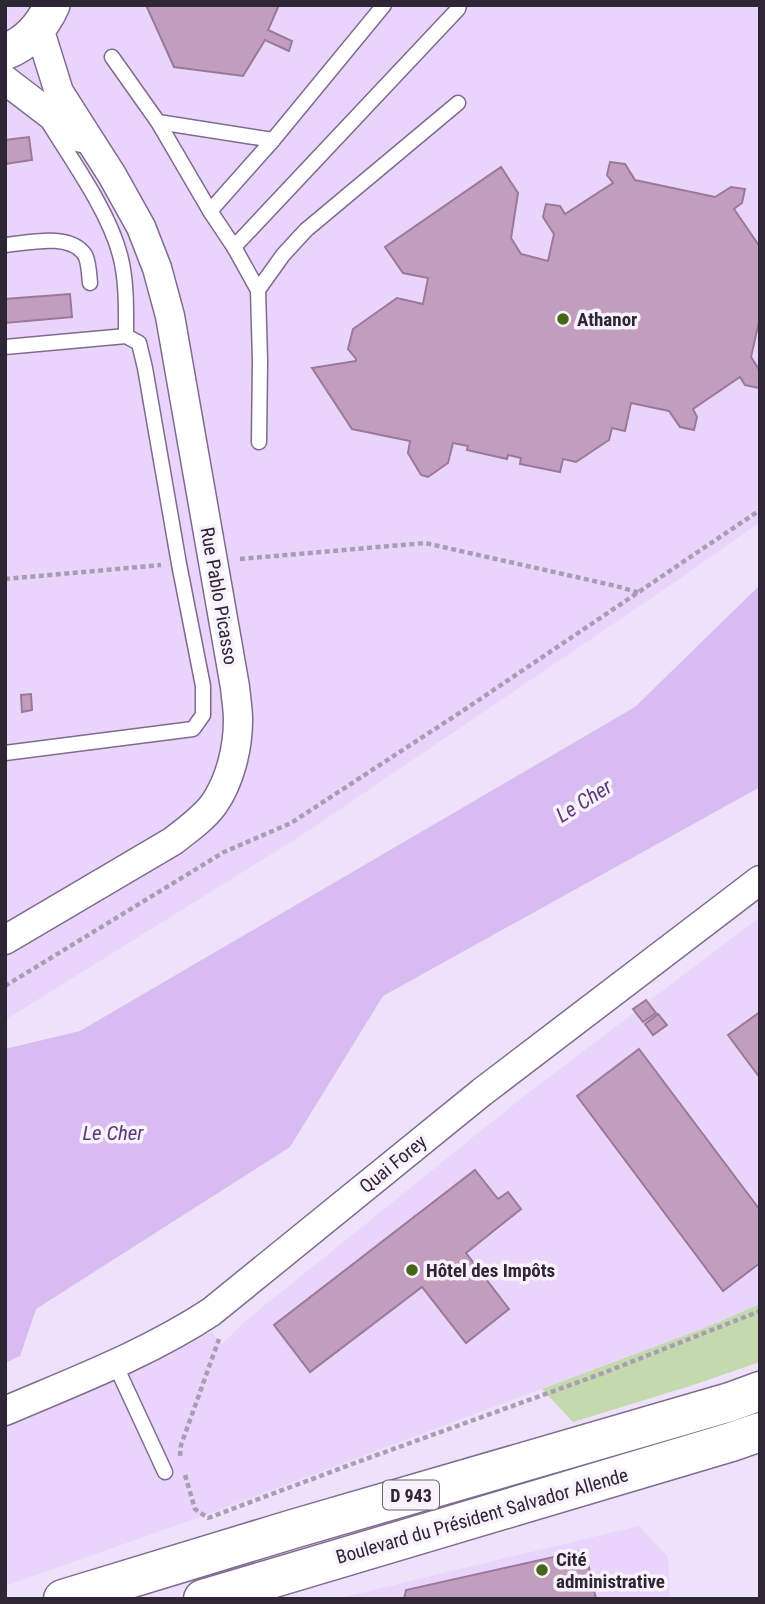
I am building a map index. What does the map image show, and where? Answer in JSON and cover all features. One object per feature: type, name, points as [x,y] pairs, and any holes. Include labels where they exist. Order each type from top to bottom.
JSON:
[{"type":"main road","name":"Boulevard du Président Salvador Allende","points":[[63,1599],[760,1391]]},
{"type":"main road","name":"Boulevard du Président Salvador Allende","points":[[203,1599],[760,1432]]},
{"type":"street","points":[[5,52],[25,42],[46,17]]},
{"type":"street","name":"Rue Pablo Picasso","points":[[5,940],[173,842],[195,824],[214,804],[226,780],[234,752],[238,721],[235,687],[170,316],[157,268],[141,227],[113,175],[59,92],[46,17]]},
{"type":"street","name":"Rue Pablo Picasso","points":[[5,80],[98,152]]},
{"type":"street","name":"Quai Forey","points":[[5,1411],[115,1364],[190,1326],[211,1312],[482,1092],[760,880]]},
{"type":"lane","points":[[210,211],[274,140],[384,5]]},
{"type":"lane","points":[[234,247],[459,5]]},
{"type":"lane","points":[[112,57],[158,122],[258,290],[259,442]]},
{"type":"lane","points":[[258,290],[306,230],[458,103]]},
{"type":"lane","points":[[39,107],[108,221],[121,256],[126,336]]},
{"type":"lane","points":[[158,122],[274,140]]},
{"type":"lane","points":[[5,245],[54,241],[73,244],[86,256],[90,283]]},
{"type":"lane","points":[[5,347],[126,336],[139,343],[203,686],[203,715],[193,729],[5,753]]},
{"type":"lane","points":[[115,1364],[165,1472]]},
{"type":"path","points":[[5,986],[224,852],[290,823],[640,593],[760,510]]},
{"type":"path","points":[[213,561],[425,543],[640,593]]},
{"type":"path","points":[[5,579],[179,564]]},
{"type":"path","points":[[184,1472],[195,1509],[208,1518],[598,1375],[760,1311]]},
{"type":"path","points":[[180,1459],[181,1445],[221,1332],[211,1312]]},
{"type":"shaded area","points":[[5,5],[760,5],[760,522],[299,837],[5,1020]]},
{"type":"shaded area","points":[[760,917],[760,1304],[707,1327],[200,1517],[5,1586],[5,1423],[149,1363],[212,1332],[221,1345],[244,1322],[528,1093]]},
{"type":"shaded area","points":[[639,1526],[668,1557],[670,1599],[336,1599]]},
{"type":"green space","points":[[760,1304],[760,1362],[573,1422],[542,1389],[707,1327]]},
{"type":"water","name":"Le Cher","points":[[760,585],[760,787],[383,996],[290,1147],[36,1309],[20,1356],[5,1363],[5,1049],[80,1031],[635,707]]},
{"type":"building","points":[[146,5],[279,5],[268,30],[292,41],[289,51],[265,40],[243,76],[174,67]]},
{"type":"building","points":[[29,137],[32,160],[5,164],[5,140]]},
{"type":"building","name":"Athanor","points":[[610,162],[625,164],[635,180],[715,197],[731,187],[745,189],[742,203],[734,209],[760,247],[760,317],[751,357],[760,371],[759,388],[745,385],[740,377],[693,409],[697,417],[694,430],[680,427],[669,411],[631,403],[625,431],[612,428],[609,440],[576,462],[563,459],[560,472],[520,464],[521,458],[508,455],[507,459],[467,450],[468,446],[453,443],[448,463],[428,477],[421,475],[408,453],[410,441],[352,429],[312,368],[356,361],[348,349],[353,329],[397,298],[423,304],[428,278],[403,273],[385,247],[501,167],[518,193],[511,238],[521,254],[548,261],[554,234],[543,217],[546,204],[560,206],[565,214],[613,183],[607,175]]},
{"type":"building","points":[[70,294],[72,317],[5,323],[5,299]]},
{"type":"building","points":[[31,694],[32,710],[22,712],[21,695]]},
{"type":"building","points":[[646,1000],[656,1013],[643,1022],[633,1009]]},
{"type":"building","points":[[760,1012],[760,1078],[728,1035]]},
{"type":"building","points":[[658,1014],[667,1025],[653,1035],[645,1024]]},
{"type":"building","points":[[639,1049],[760,1210],[760,1263],[723,1291],[577,1096]]},
{"type":"building","name":"Hôtel des Impôts","points":[[475,1170],[498,1199],[508,1192],[521,1209],[466,1253],[509,1309],[466,1343],[422,1287],[310,1372],[274,1325]]},
{"type":"building","name":"Cité administrative","points":[[585,1550],[596,1599],[404,1599],[406,1590]]},
{"type":"place","name":"Athanor","points":[[563,319]]},
{"type":"place","name":"Hôtel des Impôts","points":[[412,1270]]},
{"type":"place","name":"Cité administrative","points":[[542,1570]]}]
